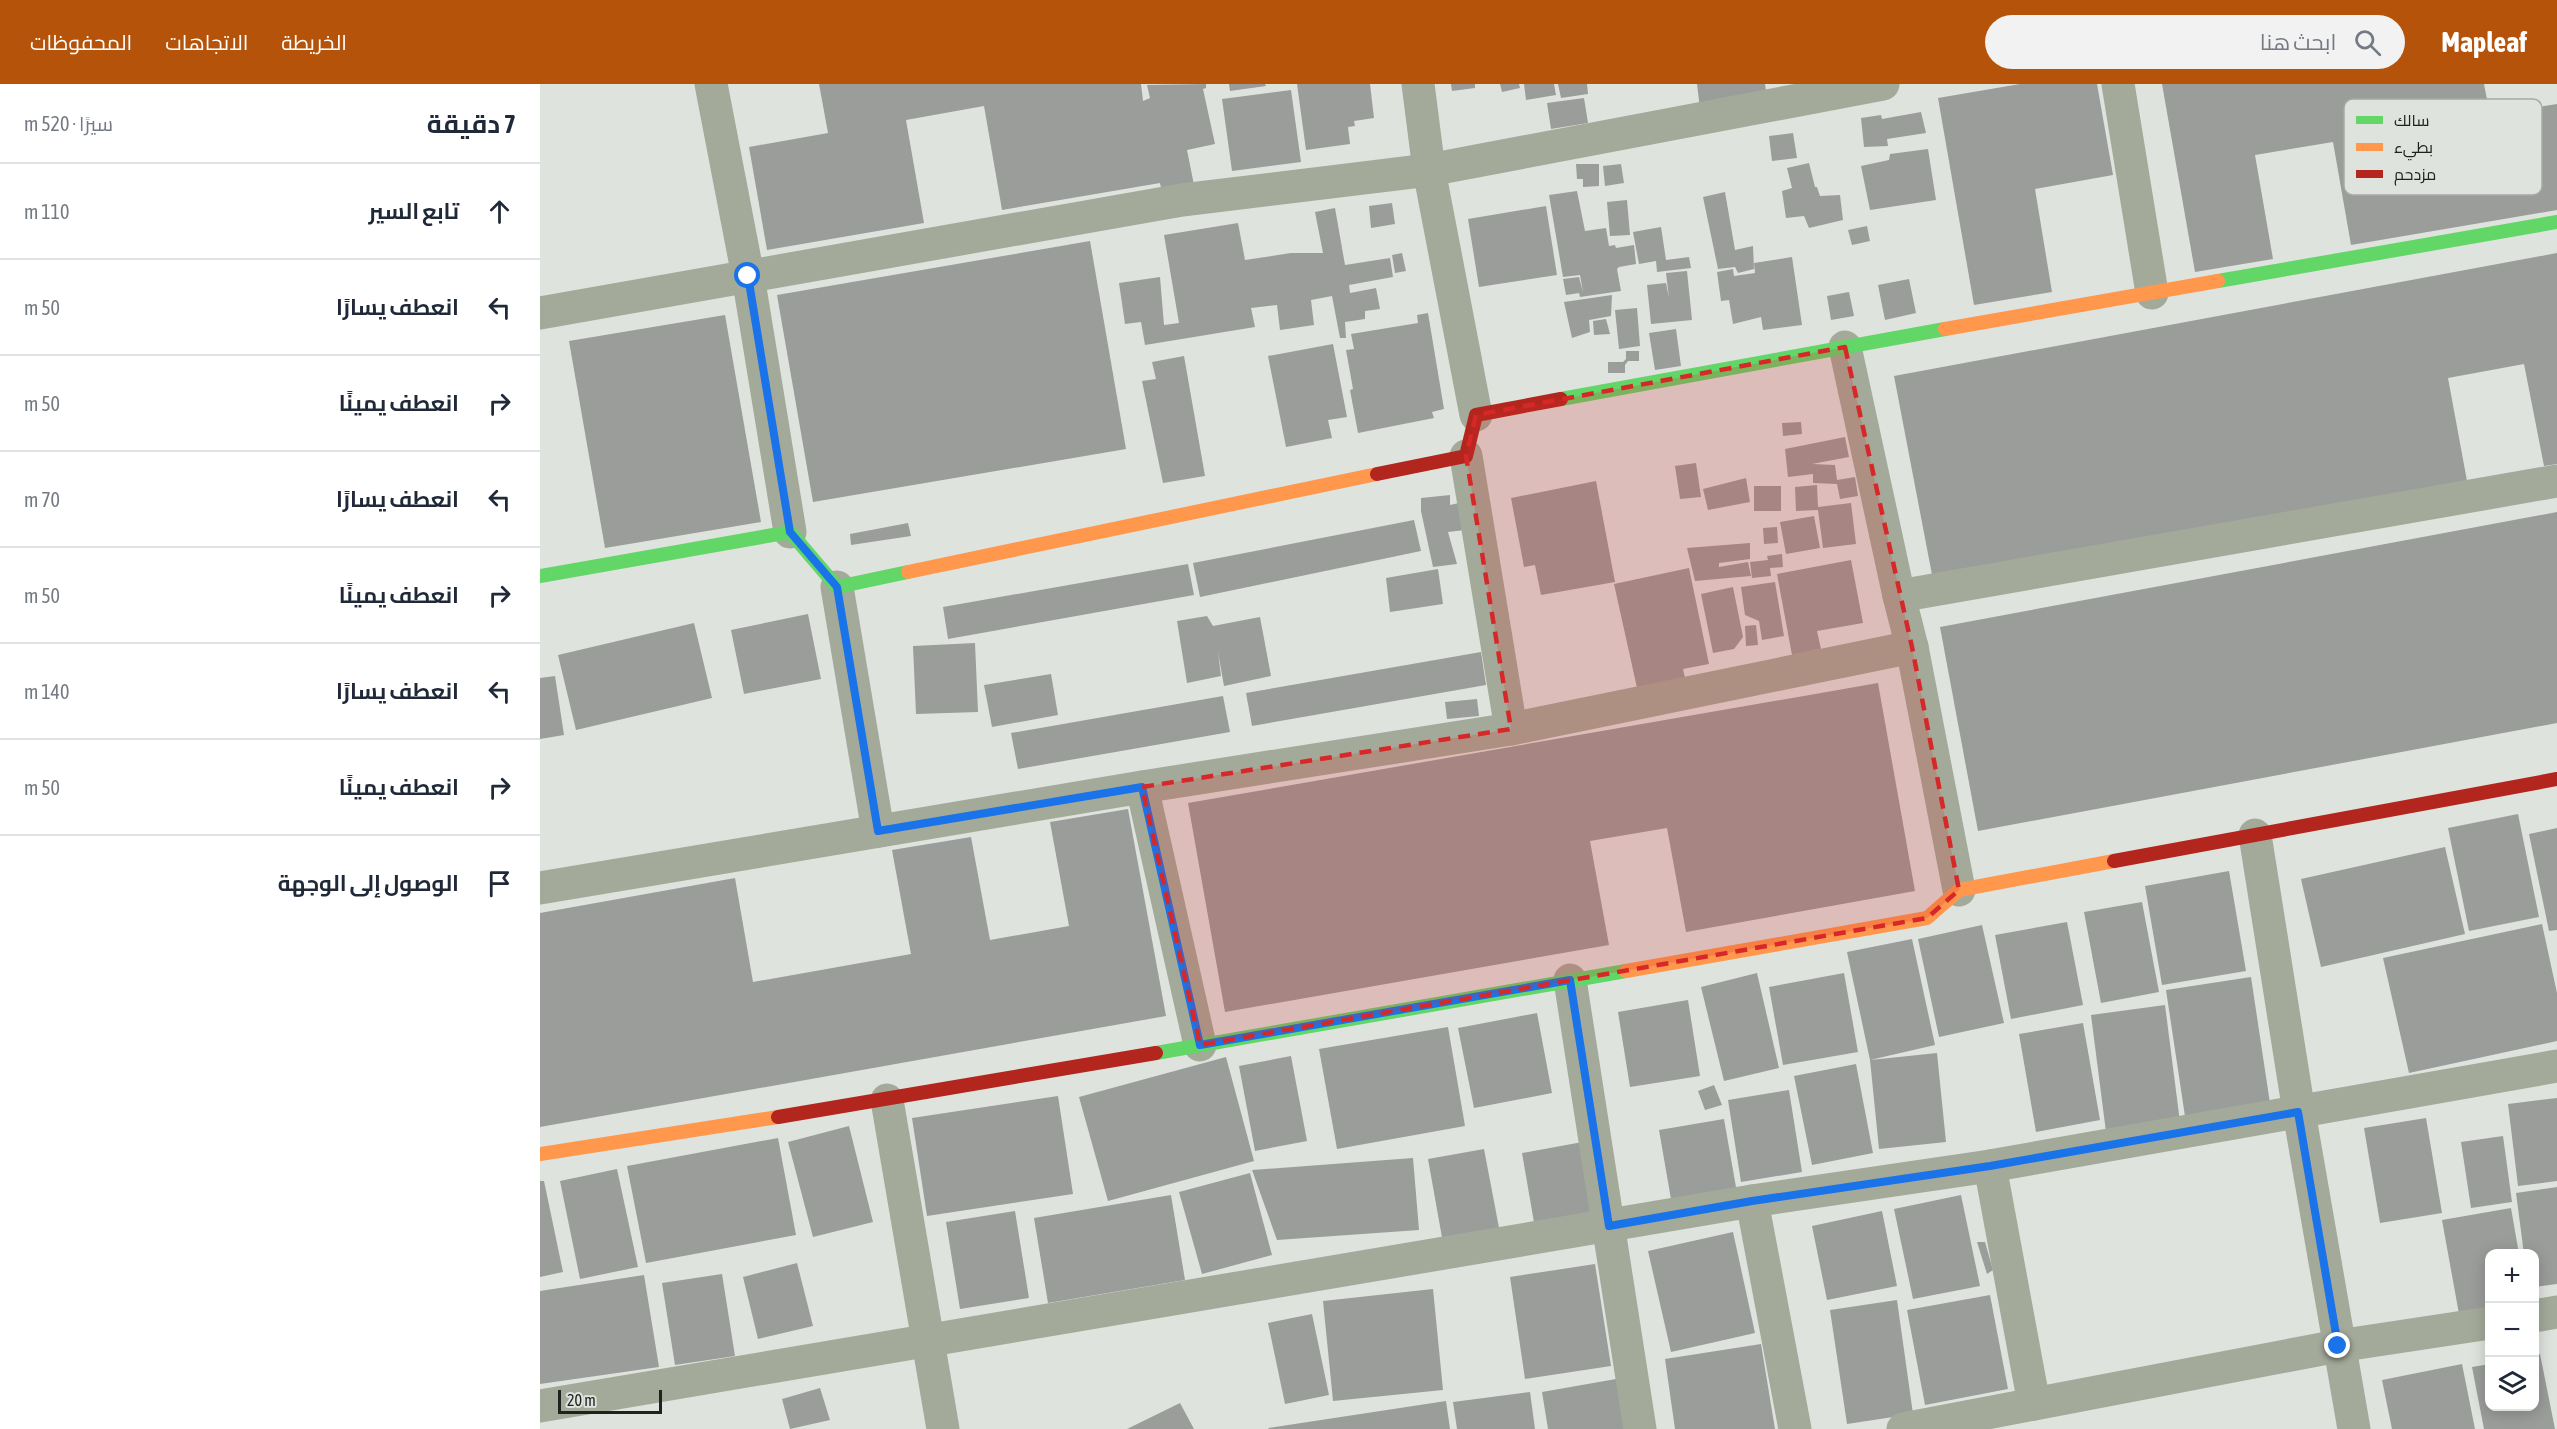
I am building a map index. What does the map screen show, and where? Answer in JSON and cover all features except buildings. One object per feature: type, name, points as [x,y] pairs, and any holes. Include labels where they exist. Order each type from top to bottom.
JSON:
[{"type":"street","points":[[711,84],[748,276],[790,532],[837,587],[878,831]]},
{"type":"street","points":[[1418,84],[1429,170],[1476,416],[1466,456],[1511,729]]},
{"type":"street","points":[[540,313],[1182,200],[1429,170],[1883,84]]},
{"type":"street","points":[[2118,84],[2152,293]]},
{"type":"street","points":[[1476,416],[1845,347],[2557,222]]},
{"type":"street","points":[[1845,347],[1912,646],[1959,890]]},
{"type":"street","points":[[837,587],[1466,456]]},
{"type":"street","points":[[1899,596],[2557,481]]},
{"type":"street","points":[[540,576],[790,532]]},
{"type":"street","points":[[540,888],[1142,787],[1511,729],[1912,646]]},
{"type":"street","points":[[540,1154],[887,1100],[1927,918],[1959,890],[2557,779]]},
{"type":"street","points":[[1142,787],[1200,1045]]},
{"type":"street","points":[[2255,835],[2298,1112],[2354,1429]]},
{"type":"street","points":[[1570,980],[1640,1429]]},
{"type":"street","points":[[540,1406],[1752,1201],[1990,1166],[2557,1066]]},
{"type":"street","points":[[887,1100],[943,1429]]},
{"type":"street","points":[[1990,1166],[2034,1404]]},
{"type":"street","points":[[1752,1201],[1795,1429]]},
{"type":"street","points":[[2539,1315],[2557,1312]]},
{"type":"street","points":[[1903,1429],[2338,1346],[2485,1324]]},
{"type":"highlighted area","points":[[1845,347],[1912,647],[1959,890],[1927,918],[1200,1045],[1142,787],[1511,729],[1466,456],[1476,415]]},
{"type":"traffic: fast","points":[[2218,281],[2557,222]]},
{"type":"traffic: fast","points":[[1561,399],[1945,329]]},
{"type":"traffic: fast","points":[[540,576],[790,532],[837,587],[908,572]]},
{"type":"traffic: fast","points":[[1156,1053],[1626,971]]},
{"type":"traffic: slow","points":[[1945,329],[2218,281]]},
{"type":"traffic: slow","points":[[908,572],[1377,474]]},
{"type":"traffic: slow","points":[[1626,971],[1927,918],[1959,890],[2114,861]]},
{"type":"traffic: slow","points":[[540,1154],[778,1117]]},
{"type":"traffic: jam","points":[[1377,474],[1466,456],[1476,415],[1561,399]]},
{"type":"traffic: jam","points":[[2114,861],[2557,779]]},
{"type":"traffic: jam","points":[[778,1117],[1156,1053]]},
{"type":"route","points":[[748,276],[790,532],[837,587],[878,831],[1142,787],[1200,1045],[1570,980],[1609,1226],[1752,1201],[1990,1166],[2298,1112],[2338,1346]]}]
